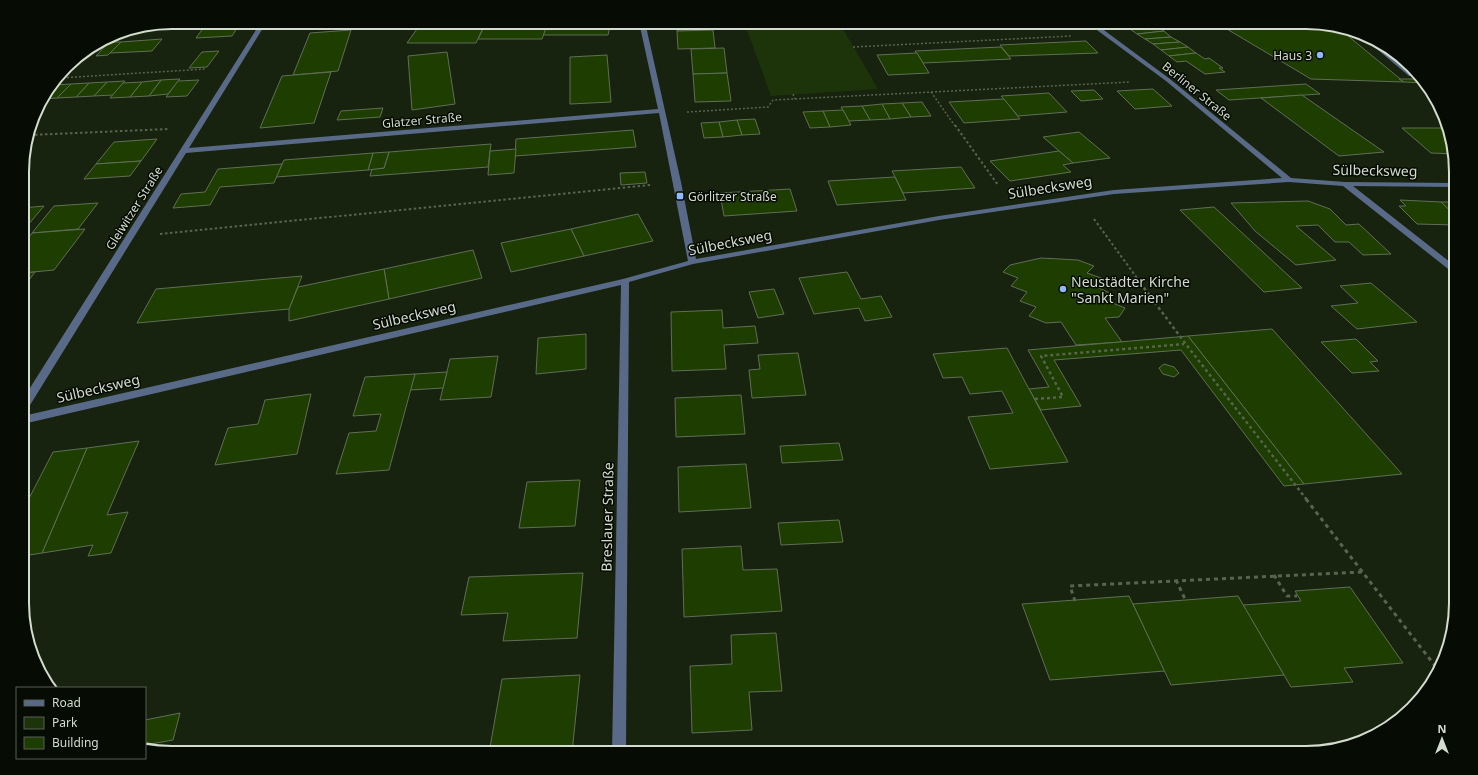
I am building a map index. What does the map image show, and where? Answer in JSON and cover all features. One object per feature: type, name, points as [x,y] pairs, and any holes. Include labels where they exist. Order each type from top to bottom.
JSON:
[{"type":"street","name":"Gleiwitzer Straße","points":[[29,397],[184,152],[260,29]]},
{"type":"street","points":[[644,29],[677,182],[692,262]]},
{"type":"street","name":"Berliner Straße","points":[[1098,29],[1168,80],[1289,180]]},
{"type":"street","points":[[1381,50],[1409,73]]},
{"type":"street","name":"Glatzer Straße","points":[[184,152],[662,112]]},
{"type":"street","name":"Sülbecksweg","points":[[29,419],[625,281],[692,262],[939,218],[1114,192],[1289,180],[1345,184],[1449,185]]},
{"type":"street","points":[[1345,184],[1449,265]]},
{"type":"street","name":"Breslauer Straße","points":[[618,746],[625,281]]},
{"type":"path","points":[[853,47],[1106,35]]},
{"type":"path","points":[[65,78],[236,67]]},
{"type":"path","points":[[662,112],[768,107],[773,100],[1168,80]]},
{"type":"path","points":[[931,92],[1013,207]]},
{"type":"path","points":[[793,94],[795,99]]},
{"type":"path","points":[[34,136],[199,127]]},
{"type":"path","points":[[130,237],[677,182]]},
{"type":"path","points":[[1079,197],[1185,344],[1434,665]]},
{"type":"path","points":[[1035,399],[1063,397],[1041,356],[1185,344]]},
{"type":"path","points":[[1075,601],[1070,586],[1274,575],[1362,572]]},
{"type":"path","points":[[1274,575],[1287,596],[1298,596]]},
{"type":"path","points":[[1176,580],[1185,599]]},
{"type":"green space","points":[[747,29],[843,29],[878,89],[771,96]]},
{"type":"building","points":[[203,29],[236,29],[232,36],[196,38]]},
{"type":"building","points":[[417,29],[483,29],[476,43],[407,43]]},
{"type":"building","points":[[483,29],[546,29],[542,39],[478,39]]},
{"type":"building","points":[[545,29],[609,29],[608,35],[543,35]]},
{"type":"building","points":[[677,29],[713,30],[677,31]]},
{"type":"building","points":[[1130,29],[1161,29],[1164,31],[1137,34]]},
{"type":"building","name":"Haus 3","points":[[1227,29],[1315,29],[1343,34],[1347,35],[1404,82],[1311,79]]},
{"type":"building","points":[[351,30],[338,71],[293,75],[310,33]]},
{"type":"building","points":[[713,30],[715,48],[678,49],[677,31]]},
{"type":"building","points":[[1164,31],[1171,37],[1145,39],[1137,34]]},
{"type":"building","points":[[1171,37],[1180,42],[1153,44],[1145,39]]},
{"type":"building","points":[[162,39],[152,51],[110,53],[121,42]]},
{"type":"building","points":[[1086,41],[1098,53],[1009,56],[1000,45]]},
{"type":"building","points":[[114,42],[121,42],[108,55],[96,56],[106,46]]},
{"type":"building","points":[[1180,42],[1188,47],[1161,50],[1153,44]]},
{"type":"building","points":[[1001,47],[1011,59],[923,63],[915,51]]},
{"type":"building","points":[[1188,47],[1196,53],[1169,56],[1161,50]]},
{"type":"building","points":[[724,48],[727,73],[693,74],[691,49]]},
{"type":"building","points":[[219,51],[207,67],[189,68],[202,52]]},
{"type":"building","points":[[447,52],[455,104],[412,110],[408,56]]},
{"type":"building","points":[[917,53],[929,73],[888,75],[877,55]]},
{"type":"building","points":[[1196,53],[1205,59],[1209,58],[1223,68],[1219,68],[1225,72],[1205,74],[1186,61],[1177,62],[1169,56]]},
{"type":"building","points":[[607,55],[611,102],[570,104],[570,57]]},
{"type":"building","points":[[331,72],[314,123],[260,128],[282,76]]},
{"type":"building","points":[[727,73],[731,101],[695,102],[693,74]]},
{"type":"building","points":[[180,79],[168,94],[149,96],[161,80]]},
{"type":"building","points":[[1399,79],[1414,79],[1417,83],[1404,82]]},
{"type":"building","points":[[161,80],[149,96],[130,97],[142,82]]},
{"type":"building","points":[[199,80],[187,96],[166,97],[178,81]]},
{"type":"building","points":[[125,81],[113,95],[94,96],[107,82]]},
{"type":"building","points":[[107,82],[94,96],[76,97],[89,83]]},
{"type":"building","points":[[142,82],[130,97],[110,98],[123,83]]},
{"type":"building","points":[[89,83],[76,97],[57,98],[71,84]]},
{"type":"building","points":[[71,84],[57,98],[50,99],[53,93],[59,85]]},
{"type":"building","points":[[1306,84],[1320,94],[1229,100],[1216,90]]},
{"type":"building","points":[[1153,89],[1172,106],[1135,109],[1117,91]]},
{"type":"building","points":[[1094,90],[1103,99],[1081,101],[1071,91]]},
{"type":"building","points":[[1049,93],[1067,112],[1018,116],[1001,96]]},
{"type":"building","points":[[1302,95],[1384,152],[1339,156],[1261,98]]},
{"type":"building","points":[[1004,99],[1020,119],[964,123],[949,102]]},
{"type":"building","points":[[922,102],[931,116],[911,117],[902,103]]},
{"type":"building","points":[[902,103],[911,117],[890,119],[882,104]]},
{"type":"building","points":[[882,104],[890,119],[870,120],[862,106]]},
{"type":"building","points":[[862,106],[870,120],[849,121],[841,107]]},
{"type":"building","points":[[383,108],[380,117],[337,120],[341,111]]},
{"type":"building","points":[[843,110],[851,125],[830,127],[823,111]]},
{"type":"building","points":[[823,111],[830,127],[810,128],[803,112]]},
{"type":"building","points":[[755,119],[760,134],[742,135],[737,120]]},
{"type":"building","points":[[737,120],[742,135],[723,137],[719,122]]},
{"type":"building","points":[[719,122],[723,137],[704,138],[701,123]]},
{"type":"building","points":[[1402,128],[1442,128],[1448,154],[1431,153]]},
{"type":"building","points":[[633,130],[636,147],[515,156],[516,139]]},
{"type":"building","points":[[1079,132],[1110,158],[1073,163],[1043,137]]},
{"type":"building","points":[[157,139],[141,161],[96,164],[114,142]]},
{"type":"building","points":[[491,144],[488,167],[370,176],[372,169],[384,168],[389,152]]},
{"type":"building","points":[[516,149],[514,173],[488,175],[490,151]]},
{"type":"building","points":[[1059,151],[1073,163],[1063,165],[1071,172],[1010,181],[990,161]]},
{"type":"building","points":[[389,152],[384,168],[368,170],[373,153]]},
{"type":"building","points":[[373,153],[368,170],[276,177],[284,160]]},
{"type":"building","points":[[141,161],[130,176],[84,179],[96,164]]},
{"type":"building","points":[[282,164],[274,183],[220,187],[210,205],[173,208],[181,194],[205,192],[218,169]]},
{"type":"building","points":[[961,167],[975,188],[903,193],[892,171]]},
{"type":"building","points":[[645,172],[647,183],[621,185],[620,173]]},
{"type":"building","points":[[895,177],[906,200],[837,205],[828,181]]},
{"type":"building","points":[[790,189],[797,211],[724,216],[720,193]]},
{"type":"building","points":[[1400,200],[1441,202],[1449,209],[1449,225],[1417,224],[1399,206],[1406,206]]},
{"type":"building","points":[[1308,201],[1330,209],[1346,225],[1359,224],[1391,254],[1363,255],[1349,242],[1335,242],[1318,225],[1296,226],[1336,260],[1296,265],[1255,231],[1231,203]]},
{"type":"building","points":[[1441,202],[1449,202],[1449,209]]},
{"type":"building","points":[[98,203],[78,229],[32,233],[54,206]]},
{"type":"building","points":[[44,206],[29,224],[29,207]]},
{"type":"building","points":[[1214,207],[1302,288],[1264,292],[1180,210]]},
{"type":"building","points":[[638,214],[653,241],[584,256],[571,229]]},
{"type":"building","points":[[85,229],[54,270],[29,272],[29,237],[32,233]]},
{"type":"building","points":[[571,229],[584,256],[511,272],[501,243]]},
{"type":"building","points":[[473,250],[482,278],[389,299],[384,269]]},
{"type":"building","points":[[1041,258],[1078,260],[1094,266],[1087,273],[1104,279],[1097,287],[1112,294],[1108,301],[1125,308],[1119,317],[1105,318],[1122,342],[1076,345],[1061,322],[1046,323],[1029,316],[1036,307],[1020,301],[1027,292],[1011,286],[1018,278],[1003,272],[1010,265]]},
{"type":"building","points":[[384,269],[389,299],[289,321],[289,309],[298,287]]},
{"type":"building","points":[[29,272],[35,272],[29,280]]},
{"type":"building","points":[[847,272],[861,299],[881,296],[892,317],[865,321],[859,308],[814,314],[799,278]]},
{"type":"building","points":[[302,276],[289,309],[137,323],[156,289]]},
{"type":"building","points":[[1371,283],[1417,322],[1357,329],[1331,306],[1358,303],[1340,286]]},
{"type":"building","points":[[774,289],[784,314],[758,318],[749,292]]},
{"type":"building","points":[[722,310],[723,328],[755,326],[758,343],[724,345],[726,369],[672,371],[671,312]]},
{"type":"building","points":[[1272,329],[1402,474],[1304,484],[1188,336]]},
{"type":"building","points":[[586,334],[586,369],[536,374],[538,338]]},
{"type":"building","points":[[1188,336],[1304,484],[1284,486],[1181,350],[1054,360],[1081,406],[1041,410],[1029,389],[1049,387],[1028,350]]},
{"type":"building","points":[[1356,339],[1378,361],[1370,362],[1379,371],[1352,373],[1321,342]]},
{"type":"building","points":[[1007,348],[1068,462],[990,469],[968,417],[1013,413],[1002,391],[970,394],[962,377],[943,378],[933,354]]},
{"type":"building","points":[[798,353],[806,395],[752,398],[749,370],[760,369],[758,355]]},
{"type":"building","points":[[498,356],[491,397],[440,400],[450,359]]},
{"type":"building","points":[[1164,364],[1174,367],[1179,373],[1174,377],[1163,374],[1159,368]]},
{"type":"building","points":[[447,372],[443,388],[410,390],[415,374]]},
{"type":"building","points":[[415,374],[389,470],[336,474],[349,433],[376,431],[381,414],[353,416],[365,377]]},
{"type":"building","points":[[311,394],[297,454],[215,465],[228,428],[258,424],[265,400]]},
{"type":"building","points":[[741,395],[745,434],[676,437],[675,398]]},
{"type":"building","points":[[139,441],[107,515],[128,512],[111,553],[88,556],[93,545],[42,553],[87,448]]},
{"type":"building","points":[[839,443],[843,460],[782,463],[780,446]]},
{"type":"building","points":[[87,448],[42,553],[29,555],[29,498],[53,452]]},
{"type":"building","points":[[746,464],[751,508],[679,512],[678,467]]},
{"type":"building","points":[[580,480],[575,526],[519,528],[527,482]]},
{"type":"building","points":[[839,520],[843,542],[781,545],[778,523]]},
{"type":"building","points":[[741,546],[743,570],[777,569],[782,611],[684,617],[682,549]]},
{"type":"building","points":[[583,573],[577,638],[503,641],[508,613],[461,615],[469,577]]},
{"type":"building","points":[[1350,587],[1403,663],[1344,668],[1353,682],[1291,687],[1243,605],[1301,601],[1295,591]]},
{"type":"building","points":[[1129,596],[1165,671],[1050,680],[1022,604]]},
{"type":"building","points":[[1238,596],[1284,675],[1171,685],[1133,604]]},
{"type":"building","points":[[776,633],[782,691],[749,692],[752,730],[692,733],[690,666],[732,664],[731,635]]},
{"type":"building","points":[[580,675],[573,746],[490,746],[502,679]]},
{"type":"building","points":[[180,713],[173,740],[150,744],[146,743],[146,720]]},
{"type":"place","name":"Haus 3","points":[[1320,55]]},
{"type":"place","name":"Görlitzer Straße","points":[[680,196]]},
{"type":"place","name":"Neustädter Kirche \"Sankt Marien\"","points":[[1063,289]]}]
